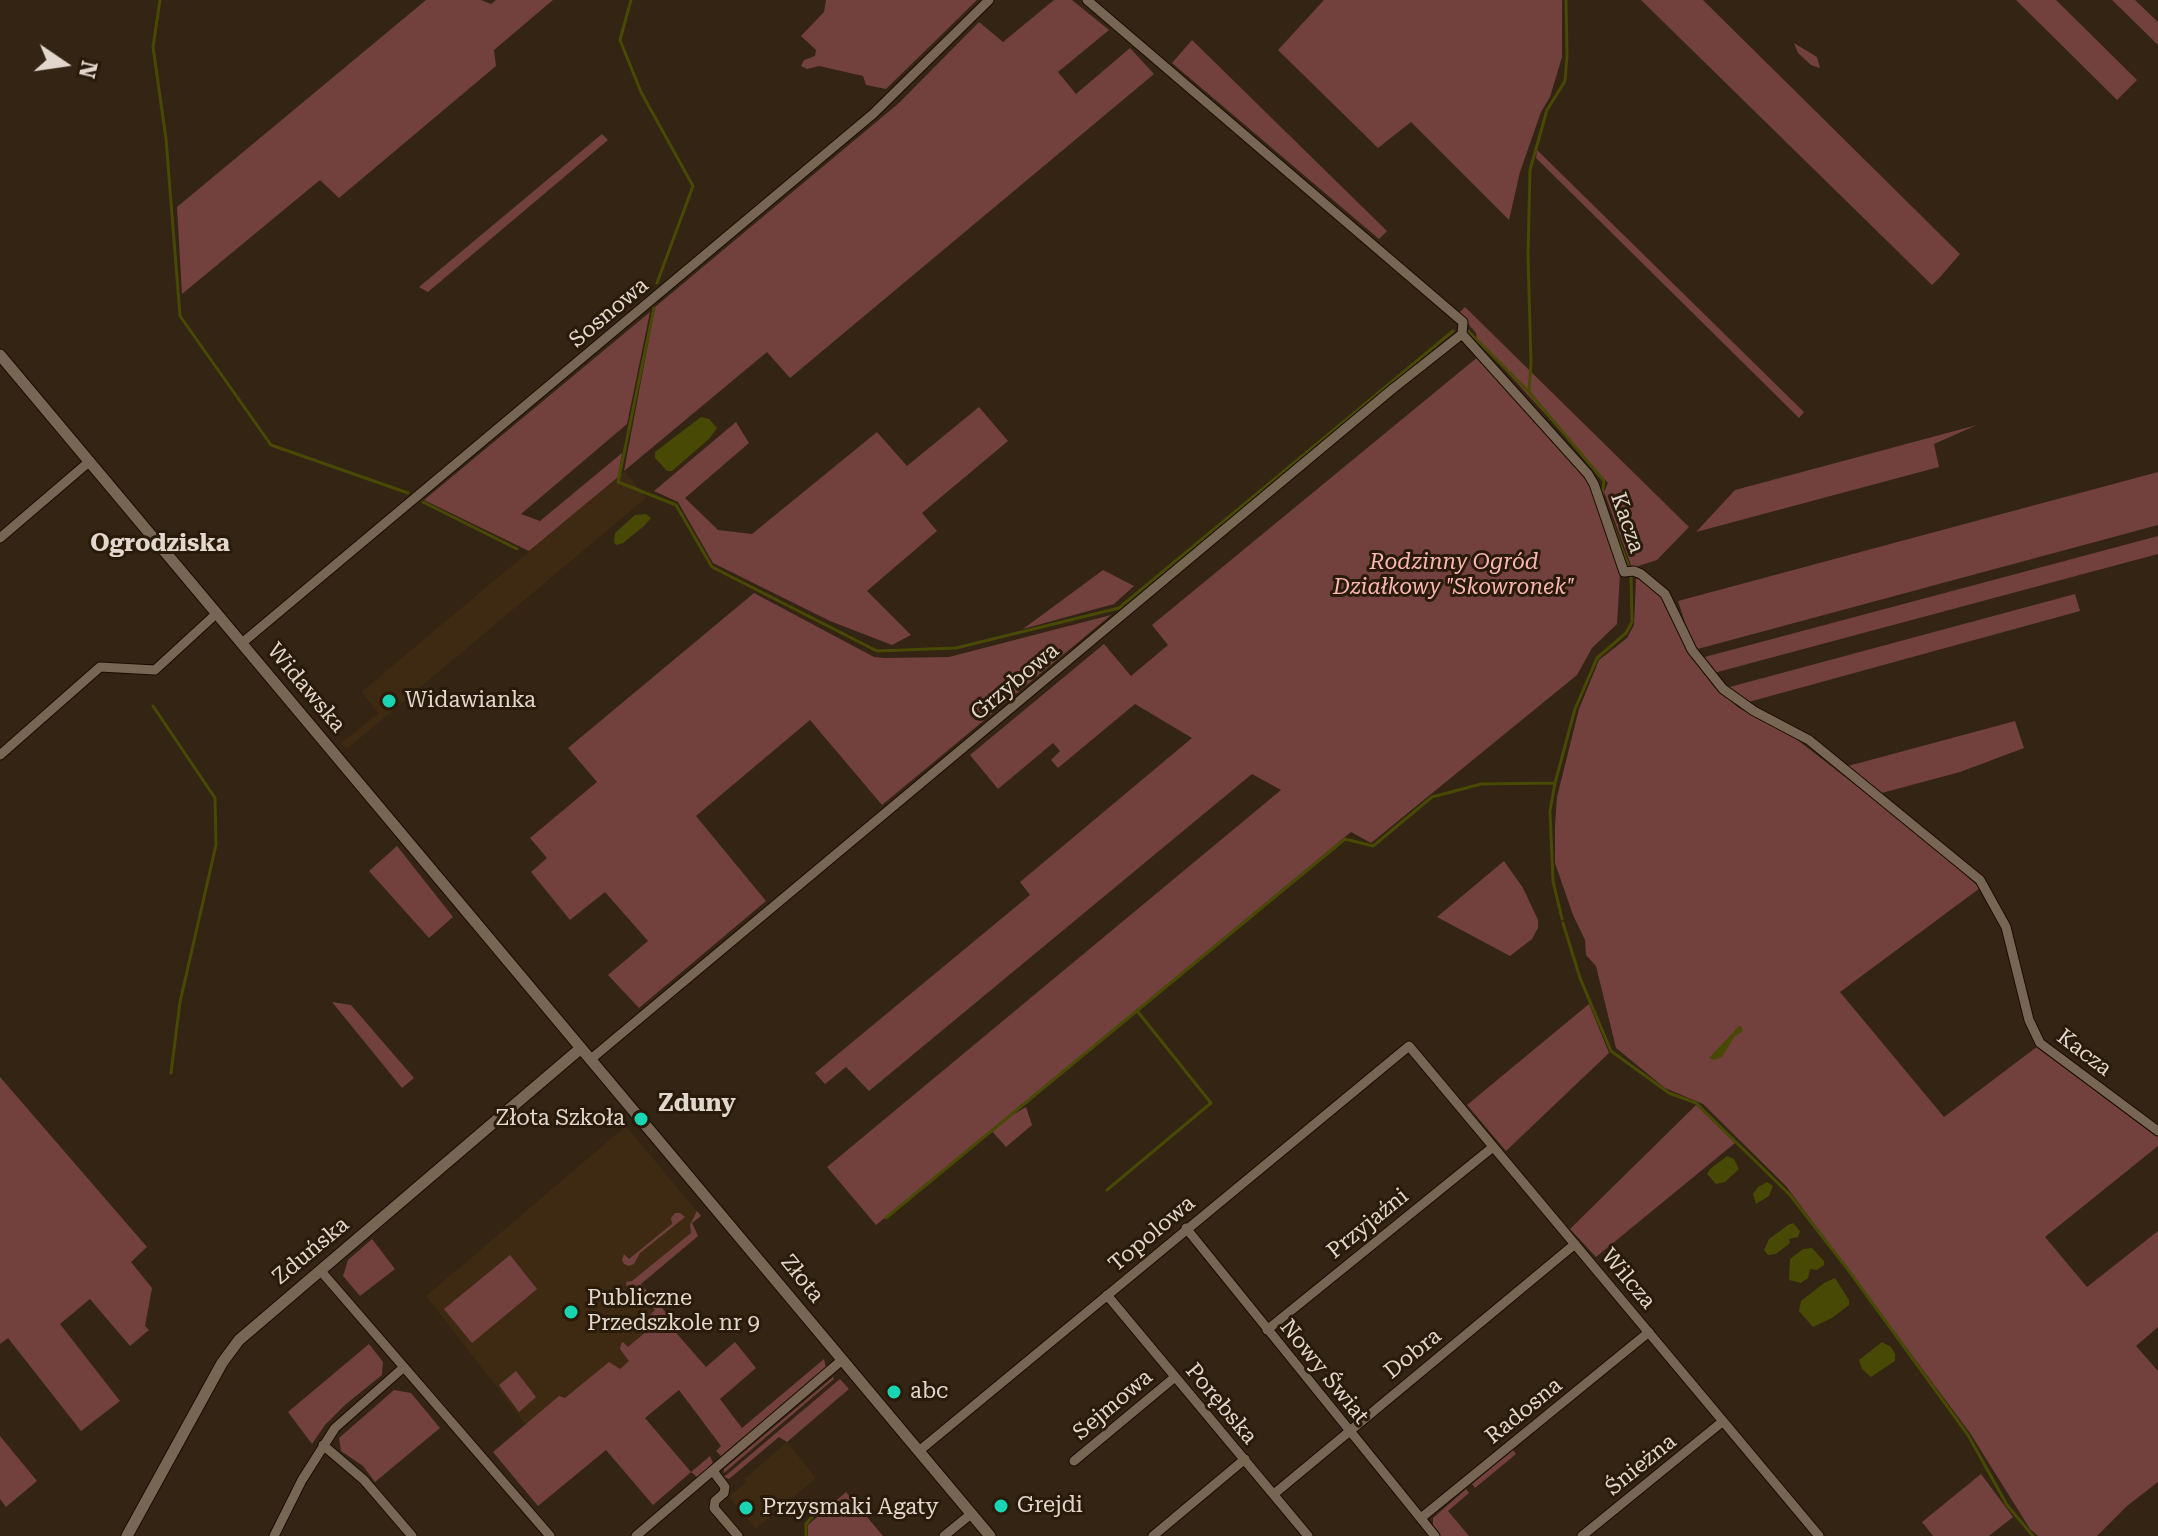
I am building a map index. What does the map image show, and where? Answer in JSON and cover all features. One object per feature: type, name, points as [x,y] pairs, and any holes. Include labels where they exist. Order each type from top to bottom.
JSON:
[{"type":"street","name":"Sosnowa","points":[[242,643],[873,114],[989,0]]},
{"type":"street","name":"Kacza","points":[[1087,0],[1463,322],[1462,334],[1588,474],[1624,572],[1641,574],[1665,594],[1692,650],[1723,689],[1754,711],[1809,740],[1980,880],[2006,927],[2029,1020],[2040,1043],[2158,1131]]},
{"type":"street","name":"Grzybowa","points":[[591,1059],[1462,334]]},
{"type":"street","name":"Widawska","points":[[0,355],[581,1048]]},
{"type":"street","points":[[0,538],[90,461]]},
{"type":"street","points":[[0,755],[100,667],[155,670],[217,613]]},
{"type":"street","name":"Wilcza","points":[[1409,1046],[1819,1536]]},
{"type":"street","name":"Topolowa","points":[[919,1451],[1409,1046]]},
{"type":"street","name":"Złota","points":[[581,1048],[990,1536]]},
{"type":"street","name":"Zduńska","points":[[127,1536],[231,1349],[250,1329],[581,1048]]},
{"type":"street","name":"Przyjaźni","points":[[1267,1330],[1493,1147]]},
{"type":"street","name":"Nowy Świat","points":[[1186,1228],[1435,1536]]},
{"type":"street","name":"Dobra","points":[[1274,1494],[1575,1244]]},
{"type":"street","points":[[320,1270],[550,1536]]},
{"type":"street","name":"Porębska","points":[[1107,1295],[1308,1536]]},
{"type":"street","name":"Radosna","points":[[1421,1518],[1649,1332]]},
{"type":"street","points":[[636,1536],[842,1360]]},
{"type":"street","points":[[274,1536],[323,1445],[357,1407],[404,1367]]},
{"type":"street","name":"Sejmowa","points":[[1074,1461],[1175,1377]]},
{"type":"street","name":"Śnieżna","points":[[1582,1536],[1722,1422]]},
{"type":"street","points":[[323,1445],[364,1480],[412,1536]]},
{"type":"street","points":[[1153,1536],[1245,1459]]},
{"type":"street","points":[[713,1471],[725,1487],[714,1508],[738,1536]]},
{"type":"street","points":[[944,1536],[971,1514]]},
{"type":"shaded area","points":[[701,417],[709,419],[717,428],[709,439],[672,471],[667,471],[655,458],[655,452]]},
{"type":"shaded area","points":[[625,471],[646,498],[347,749],[341,743],[379,713],[361,692]]},
{"type":"shaded area","points":[[646,514],[651,518],[644,526],[623,543],[614,543],[615,533],[635,515]]},
{"type":"shaded area","points":[[1739,1026],[1742,1032],[1735,1036],[1722,1057],[1709,1058]]},
{"type":"shaded area","points":[[626,1126],[701,1216],[692,1223],[698,1236],[641,1284],[675,1323],[537,1439],[426,1296]]},
{"type":"shaded area","points":[[1727,1156],[1734,1159],[1739,1169],[1725,1182],[1716,1184],[1707,1174]]},
{"type":"shaded area","points":[[1767,1182],[1773,1186],[1769,1196],[1756,1204],[1753,1194]]},
{"type":"shaded area","points":[[1793,1223],[1800,1231],[1798,1237],[1789,1239],[1790,1243],[1776,1254],[1768,1255],[1764,1250],[1769,1239]]},
{"type":"shaded area","points":[[1812,1248],[1824,1265],[1817,1270],[1810,1269],[1808,1278],[1801,1283],[1789,1280],[1790,1259],[1803,1249]]},
{"type":"shaded area","points":[[1835,1278],[1849,1305],[1813,1327],[1799,1311],[1801,1301]]},
{"type":"shaded area","points":[[1882,1342],[1891,1347],[1895,1361],[1871,1377],[1862,1369],[1859,1360]]},
{"type":"shaded area","points":[[787,1442],[816,1478],[756,1529],[729,1497],[746,1482],[744,1479]]},
{"type":"green space","points":[[426,0],[481,0],[491,4],[496,0],[553,0],[494,50],[496,66],[339,198],[320,180],[182,294],[177,207]]},
{"type":"green space","points":[[826,0],[977,0],[886,89],[866,85],[863,76],[819,66],[807,69],[801,66],[804,60],[815,56],[816,50],[801,36],[824,12]]},
{"type":"green space","points":[[1054,0],[1072,0],[1109,30],[1058,72],[1076,94],[1130,48],[1154,74],[790,378],[767,352],[624,471],[655,307],[899,103],[979,22],[1003,42]]},
{"type":"green space","points":[[1324,0],[1562,0],[1562,57],[1550,97],[1541,112],[1520,172],[1509,220],[1411,122],[1378,148],[1278,50]]},
{"type":"green space","points":[[1641,0],[1703,0],[1960,254],[1932,285]]},
{"type":"green space","points":[[2016,0],[2056,0],[2137,80],[2117,100]]},
{"type":"green space","points":[[2112,0],[2135,0],[2158,22],[2158,45]]},
{"type":"green space","points":[[1192,40],[1387,231],[1379,239],[1172,63]]},
{"type":"green space","points":[[1794,43],[1817,57],[1820,68],[1811,65],[1798,53]]},
{"type":"green space","points":[[602,134],[608,140],[428,292],[419,287]]},
{"type":"green space","points":[[1537,150],[1804,412],[1799,418],[1536,158]]},
{"type":"green space","points":[[1465,307],[1689,527],[1657,560],[1632,568],[1604,492],[1608,483],[1477,339],[1476,333],[1459,313]]},
{"type":"green space","points":[[650,312],[627,424],[521,514],[540,521],[622,453],[618,477],[529,551],[424,500]]},
{"type":"green space","name":"Rodzinny Ogród Działkowy \"Skowronek\"","points":[[1479,356],[1589,483],[1620,574],[1617,624],[1592,648],[1577,675],[1371,843],[1351,832],[1001,1122],[1026,1107],[1032,1125],[1006,1147],[991,1130],[876,1225],[827,1167],[1281,790],[1252,774],[869,1091],[846,1067],[825,1084],[815,1073],[1030,895],[1020,882],[1192,738],[1135,704],[1058,768],[1051,760],[1060,751],[1053,743],[998,789],[970,755],[1104,644],[1131,676],[1168,645],[1152,625]]},
{"type":"green space","points":[[979,407],[1008,441],[922,513],[937,531],[867,591],[911,635],[892,645],[830,621],[713,563],[678,502],[654,491],[736,422],[749,443],[685,498],[718,530],[752,534],[877,432],[907,466]]},
{"type":"green space","points":[[1977,425],[1934,444],[1939,467],[1696,532],[1735,490]]},
{"type":"green space","points":[[2158,472],[2158,525],[1694,650],[1678,601]]},
{"type":"green space","points":[[2158,536],[2158,554],[1714,673],[1701,658]]},
{"type":"green space","points":[[1103,570],[1134,586],[1114,604],[1023,629]]},
{"type":"green space","points":[[1636,579],[1644,579],[1662,597],[1689,651],[1714,687],[1739,708],[1795,738],[1920,835],[1980,888],[1840,992],[1944,1117],[2038,1046],[2158,1136],[2158,1146],[2045,1237],[2087,1287],[2158,1231],[2158,1327],[2136,1346],[2158,1371],[2158,1482],[2127,1506],[2097,1536],[2038,1536],[2030,1529],[1970,1433],[1786,1186],[1703,1104],[1665,1088],[1616,1048],[1596,966],[1586,955],[1585,940],[1555,863],[1555,825],[1557,797],[1579,709],[1599,660],[1627,638],[1634,625]]},
{"type":"green space","points":[[754,593],[874,657],[885,658],[949,657],[1111,615],[882,805],[810,720],[696,816],[766,901],[639,1008],[608,975],[648,941],[605,892],[570,920],[531,872],[547,858],[530,838],[597,782],[568,748]]},
{"type":"green space","points":[[2075,594],[2080,611],[1745,703],[1726,688]]},
{"type":"green space","points":[[2015,721],[2024,748],[1960,772],[1878,794],[1848,766]]},
{"type":"green space","points":[[397,846],[453,917],[429,938],[369,871]]},
{"type":"green space","points":[[1504,861],[1523,888],[1538,920],[1538,928],[1532,939],[1510,956],[1437,917]]},
{"type":"green space","points":[[332,1002],[351,1005],[414,1078],[402,1088]]},
{"type":"green space","points":[[1589,1004],[1609,1053],[1506,1151],[1467,1105]]},
{"type":"green space","points":[[0,1077],[147,1247],[131,1262],[152,1288],[145,1326],[149,1330],[130,1346],[90,1299],[60,1324],[120,1401],[81,1431],[8,1338],[0,1344]]},
{"type":"green space","points":[[1696,1105],[1735,1143],[1596,1257],[1570,1229]]},
{"type":"green space","points":[[697,1211],[701,1216],[692,1223],[698,1236],[641,1284],[675,1323],[671,1327],[706,1367],[735,1342],[756,1368],[720,1399],[742,1428],[824,1359],[826,1368],[721,1456],[716,1451],[721,1446],[679,1390],[645,1418],[691,1472],[653,1505],[606,1450],[538,1506],[493,1452],[559,1396],[565,1398],[609,1362],[620,1369],[629,1361],[620,1349],[621,1344],[623,1342],[628,1347],[654,1325],[650,1315],[655,1310],[633,1284],[627,1287],[626,1282],[632,1281],[691,1233],[690,1225]]},
{"type":"green space","points":[[675,1213],[685,1217],[640,1253],[634,1264],[624,1264],[624,1254],[629,1259],[672,1224],[671,1218]]},
{"type":"green space","points":[[372,1239],[395,1269],[360,1296],[343,1276],[348,1260]]},
{"type":"green space","points":[[510,1255],[537,1289],[472,1343],[444,1309]]},
{"type":"green space","points":[[369,1344],[383,1362],[382,1375],[346,1404],[325,1425],[312,1444],[288,1412]]},
{"type":"green space","points":[[516,1371],[536,1397],[519,1412],[499,1385]]},
{"type":"green space","points":[[834,1379],[724,1473],[724,1469]]},
{"type":"green space","points":[[840,1379],[849,1389],[787,1442],[779,1437],[729,1479],[724,1477]]},
{"type":"green space","points":[[394,1390],[411,1393],[440,1428],[375,1482],[363,1466],[341,1451],[339,1438]]},
{"type":"green space","points":[[0,1436],[37,1481],[6,1507],[0,1499]]},
{"type":"green space","points":[[1513,1450],[1516,1454],[1475,1488],[1472,1484]]},
{"type":"green space","points":[[710,1456],[713,1463],[698,1478],[691,1472]]},
{"type":"green space","points":[[1981,1474],[2013,1517],[1989,1536],[1933,1536],[1922,1522]]},
{"type":"green space","points":[[1466,1489],[1469,1493],[1448,1511],[1469,1536],[1440,1536],[1433,1527],[1433,1518]]},
{"type":"green space","points":[[846,1492],[883,1536],[808,1536],[808,1525]]},
{"type":"waterway","points":[[160,0],[153,47],[166,139],[180,316],[271,445],[408,493]]},
{"type":"waterway","points":[[631,0],[620,40],[641,92],[693,186],[657,283]]},
{"type":"waterway","points":[[1566,0],[1565,81],[1547,110],[1530,170],[1529,392],[1604,481],[1602,496]]},
{"type":"waterway","points":[[654,308],[618,482],[676,505],[712,567],[877,651],[956,648],[1119,608],[1453,331]]},
{"type":"waterway","points":[[1468,331],[1528,391]]},
{"type":"waterway","points":[[423,502],[517,549]]},
{"type":"waterway","points":[[1610,518],[1629,567]]},
{"type":"waterway","points":[[1562,919],[1553,881],[1550,811],[1555,783],[1575,709],[1597,658],[1626,633],[1632,622],[1631,576]]},
{"type":"waterway","points":[[153,706],[215,798],[216,845],[180,1002],[171,1073]]},
{"type":"waterway","points":[[886,1218],[1345,839],[1373,846],[1432,797],[1481,784],[1555,783]]},
{"type":"waterway","points":[[1563,923],[1580,978],[1611,1051],[1669,1093],[1696,1103],[1790,1195],[1968,1435],[2007,1505],[2033,1536]]},
{"type":"waterway","points":[[1107,1190],[1211,1103],[1138,1012]]},
{"type":"waterway","points":[[806,1536],[806,1524],[819,1509]]},
{"type":"place","name":"Widawianka","points":[[389,701]]},
{"type":"place","name":"Złota Szkoła","points":[[641,1119]]},
{"type":"place","name":"Publiczne Przedszkole nr 9","points":[[571,1312]]},
{"type":"place","name":"abc","points":[[894,1392]]},
{"type":"place","name":"Grejdi","points":[[1001,1506]]},
{"type":"place","name":"Przysmaki Agaty","points":[[746,1508]]},
{"type":"district","name":"Ogrodziska","points":[[160,544]]},
{"type":"district","name":"Zduny","points":[[697,1104]]}]
